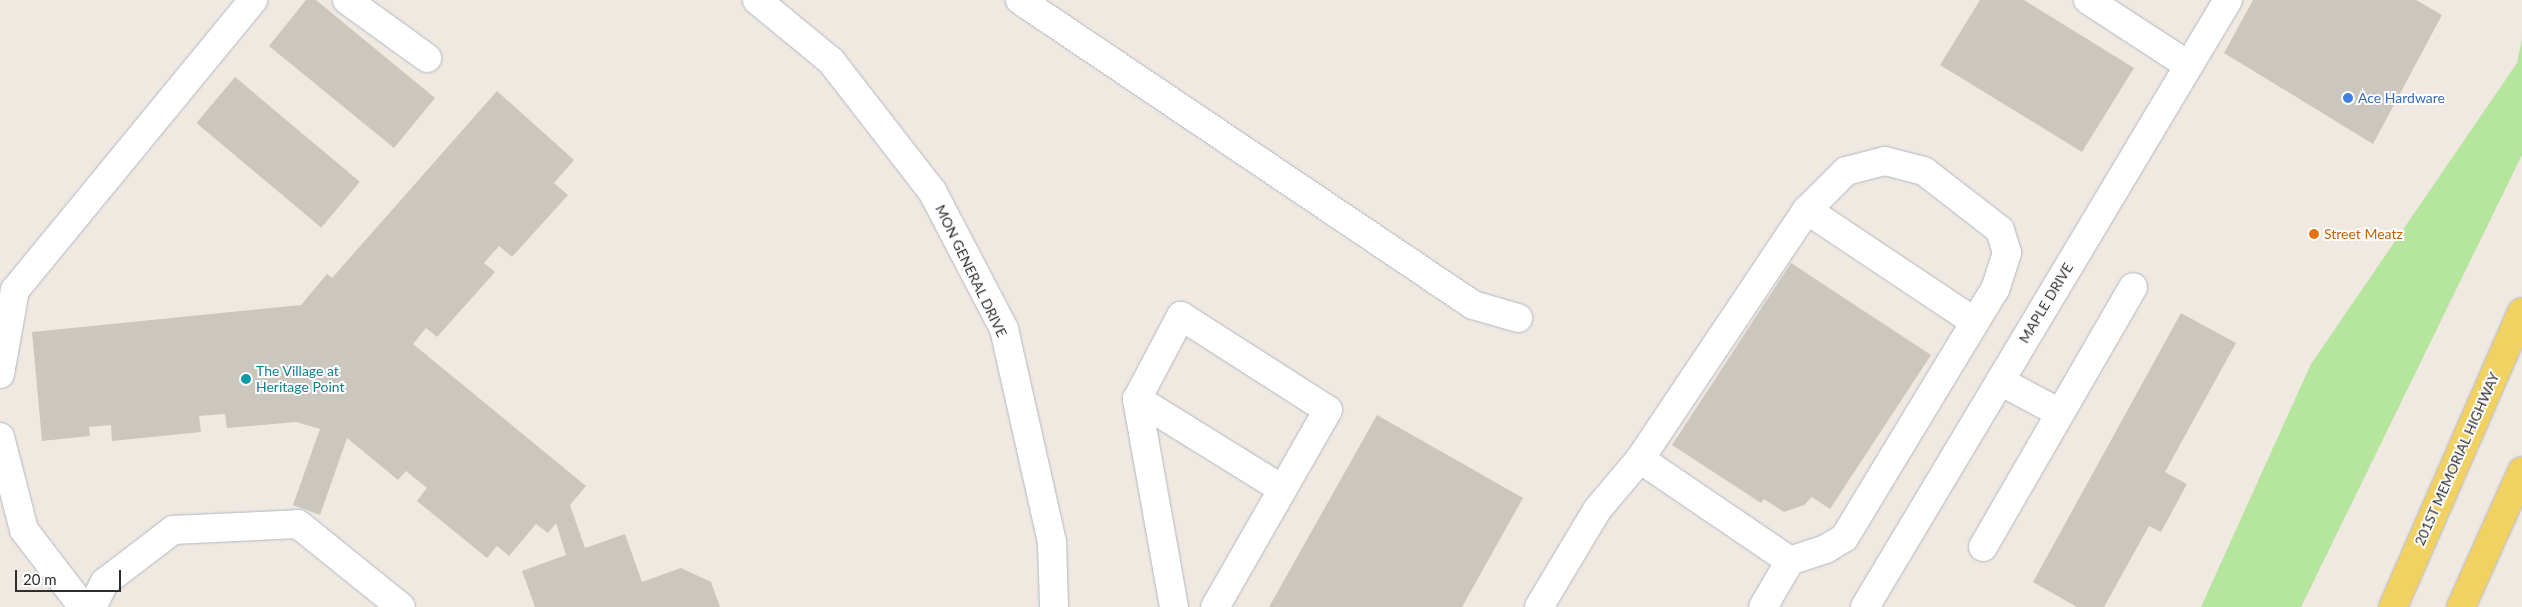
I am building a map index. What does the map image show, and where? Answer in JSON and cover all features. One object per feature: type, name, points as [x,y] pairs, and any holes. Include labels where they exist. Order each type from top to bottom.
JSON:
[{"type":"main road","name":"201ST MEMORIAL HIGHWAY","points":[[2393,607],[2522,312]]},
{"type":"main road","points":[[2461,607],[2522,471]]},
{"type":"street","points":[[0,374],[15,290],[253,0]]},
{"type":"street","points":[[347,0],[427,58]]},
{"type":"street","name":"MON GENERAL DRIVE","points":[[756,0],[831,61],[932,191],[1004,329],[1052,542],[1054,607]]},
{"type":"street","points":[[1020,0],[1473,305],[1518,318]]},
{"type":"street","points":[[2088,0],[2188,65]]},
{"type":"street","name":"MAPLE DRIVE","points":[[1865,607],[2228,0]]},
{"type":"street","points":[[1539,607],[1597,510],[1640,460],[1807,210],[1846,171],[1885,162],[1924,171],[2000,230],[2007,253],[1995,289],[1844,538],[1826,549],[1790,561],[1763,607]]},
{"type":"street","points":[[1807,210],[1975,322]]},
{"type":"street","points":[[1983,547],[2133,287]]},
{"type":"street","points":[[1174,607],[1137,400],[1180,316],[1328,410],[1214,607]]},
{"type":"street","points":[[2000,381],[2060,413]]},
{"type":"street","points":[[1137,400],[1282,489]]},
{"type":"street","points":[[0,437],[24,530],[83,607]]},
{"type":"street","points":[[1640,460],[1790,561]]},
{"type":"street","points":[[92,607],[104,582],[173,530],[298,524],[401,607]]},
{"type":"green space","points":[[2522,39],[2522,155],[2301,607],[2201,607],[2311,364],[2517,63]]},
{"type":"building","points":[[306,0],[316,0],[435,98],[394,148],[269,46]]},
{"type":"building","points":[[1980,0],[2024,0],[2134,68],[2082,152],[1940,65]]},
{"type":"building","name":"Ace Hardware","points":[[2253,0],[2416,0],[2442,15],[2373,144],[2224,53]]},
{"type":"building","points":[[235,77],[360,182],[321,228],[196,123]]},
{"type":"building","name":"The Village at Heritage Point","points":[[497,91],[574,160],[554,183],[568,195],[512,257],[499,246],[484,263],[495,272],[437,337],[426,328],[413,344],[586,486],[570,505],[585,548],[625,534],[642,582],[681,568],[711,582],[720,607],[535,607],[522,571],[566,555],[556,523],[548,533],[536,524],[509,556],[497,546],[487,558],[417,501],[427,488],[406,471],[398,480],[347,438],[320,515],[293,505],[320,429],[296,422],[227,428],[225,414],[199,416],[201,432],[112,441],[111,425],[89,427],[90,436],[42,441],[32,332],[301,305],[327,274],[332,278]]},
{"type":"building","points":[[1791,263],[1931,355],[1830,509],[1812,497],[1804,505],[1784,512],[1764,499],[1761,503],[1672,445]]},
{"type":"building","points":[[2181,313],[2236,343],[2165,472],[2187,484],[2161,532],[2149,526],[2104,607],[2077,607],[2033,582]]},
{"type":"building","points":[[1377,415],[1523,498],[1462,607],[1269,607]]},
{"type":"place","name":"Ace Hardware","points":[[2348,98]]},
{"type":"place","name":"Street Meatz","points":[[2314,234]]},
{"type":"place","name":"The Village at Heritage Point","points":[[246,379]]}]
